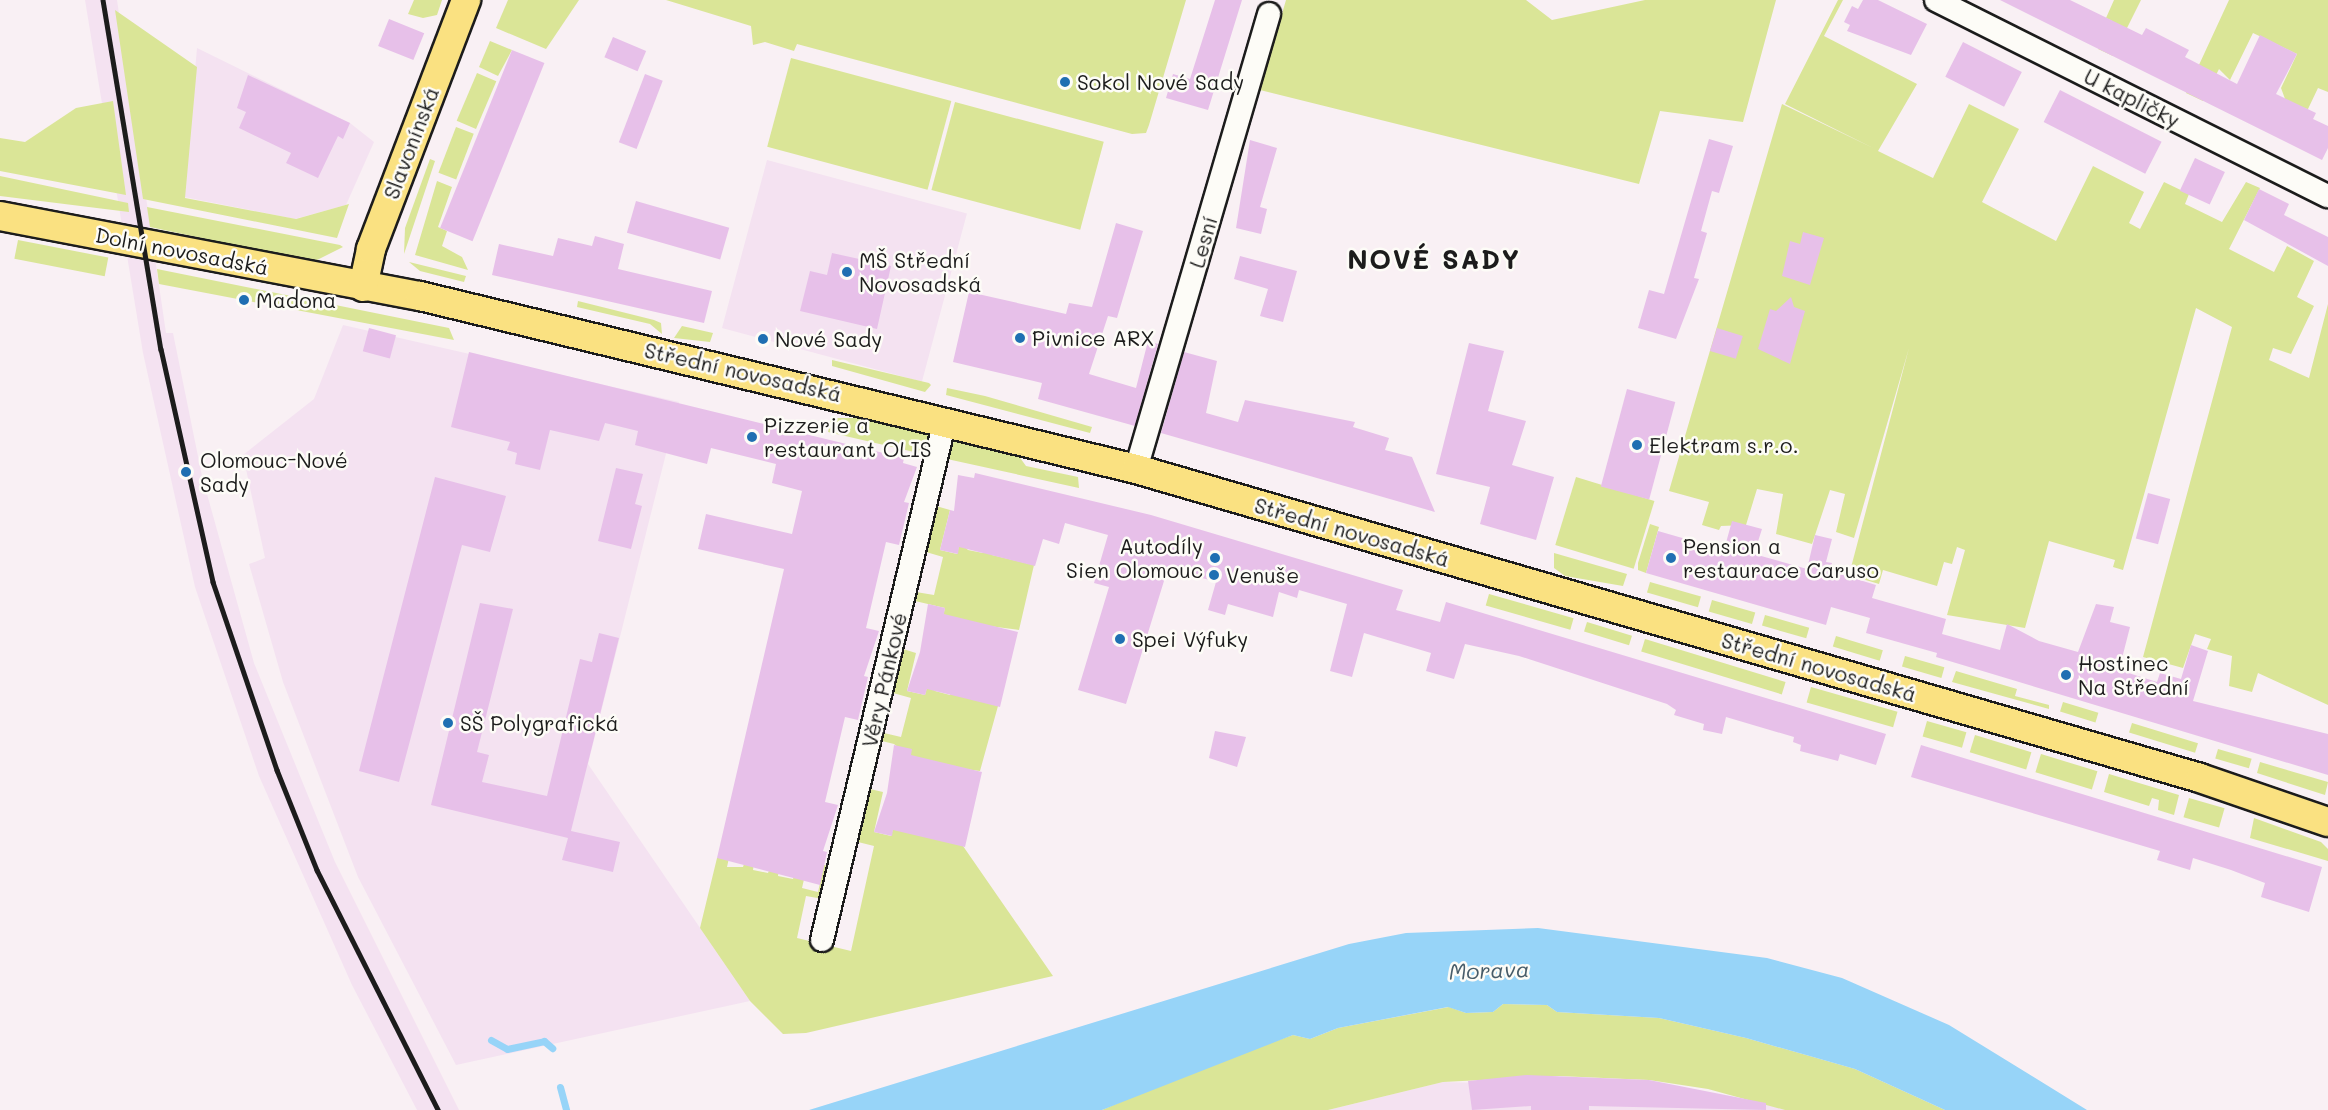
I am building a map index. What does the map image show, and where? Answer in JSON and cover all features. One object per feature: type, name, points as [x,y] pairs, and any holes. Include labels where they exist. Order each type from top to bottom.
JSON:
[{"type":"main road","name":"Slavonínská","points":[[363,287],[371,249],[466,0]]},
{"type":"main road","name":"Dolní novosadská","points":[[0,216],[363,287]]},
{"type":"main road","name":"Střední novosadská","points":[[363,287],[420,296],[945,420],[1136,469],[2200,778],[2328,822]]},
{"type":"street","name":"U kapličky","points":[[1936,0],[2328,196]]},
{"type":"street","name":"Lesní","points":[[1136,469],[1269,14]]},
{"type":"street","name":"Věry Pánkové","points":[[822,940],[945,420]]},
{"type":"shaded area","points":[[85,0],[117,0],[166,333],[173,333],[202,476],[254,663],[335,862],[459,1110],[417,1110],[352,985],[259,776],[195,587],[143,353]]},
{"type":"shaded area","points":[[197,48],[350,123],[374,142],[346,205],[295,219],[184,197]]},
{"type":"shaded area","name":"MŠ Střední Novosadská","points":[[767,160],[967,214],[922,382],[722,328]]},
{"type":"shaded area","name":"SŠ Polygrafická","points":[[343,325],[679,402],[588,764],[750,1001],[456,1065],[358,877],[283,682],[249,564],[265,558],[243,455],[314,399]]},
{"type":"shaded area","points":[[1443,1082],[1571,1085],[1766,1103],[1785,1110],[1328,1110]]},
{"type":"green space","points":[[414,0],[442,0],[437,15],[423,18],[408,14]]},
{"type":"green space","points":[[508,0],[579,0],[546,49],[496,28]]},
{"type":"green space","name":"Sokol Nové Sady","points":[[666,0],[1186,0],[1146,133],[1132,134],[797,44],[794,51],[765,42],[753,45],[751,26]]},
{"type":"green space","points":[[1286,0],[1526,0],[1552,20],[1645,0],[1776,0],[1743,122],[1660,111],[1639,184],[1260,90]]},
{"type":"green space","points":[[1838,0],[1843,0],[1824,36],[1917,84],[1878,151],[1933,178],[1969,104],[2019,129],[1982,202],[2056,241],[2093,166],[2144,192],[2129,223],[2140,229],[2164,182],[2189,194],[2185,204],[2222,222],[2246,182],[2260,188],[2229,249],[2274,272],[2287,246],[2314,261],[2297,297],[2314,306],[2291,354],[2273,348],[2269,360],[2309,378],[2328,304],[2328,705],[2258,673],[2252,692],[2229,686],[2232,656],[2207,649],[2211,639],[2195,634],[2183,668],[2143,657],[2232,327],[2196,308],[2123,570],[2113,567],[2115,560],[2049,541],[2025,628],[1947,615],[1965,550],[1957,547],[1952,564],[1944,562],[1937,586],[1883,570],[1879,584],[1849,575],[1909,348],[1854,538],[1836,532],[1845,494],[1830,490],[1812,544],[1776,534],[1783,494],[1757,489],[1746,525],[1721,526],[1719,530],[1702,525],[1709,502],[1669,491],[1782,104],[1873,148],[1785,104]]},
{"type":"green space","points":[[2114,0],[2141,0],[2113,56],[2098,49],[2112,21],[2106,18]]},
{"type":"green space","points":[[2229,0],[2328,0],[2328,92],[2318,88],[2308,109],[2288,107],[2281,88],[2297,54],[2253,33],[2230,80],[2219,69],[2203,101],[2186,93]]},
{"type":"green space","points":[[115,10],[197,67],[185,198],[296,219],[349,204],[337,238],[143,199]]},
{"type":"green space","points":[[490,41],[512,50],[498,76],[479,67]]},
{"type":"green space","points":[[791,58],[951,101],[928,190],[767,147]]},
{"type":"green space","points":[[477,73],[496,81],[476,129],[457,121]]},
{"type":"green space","points":[[113,101],[126,195],[0,171],[0,138],[25,142],[76,108]]},
{"type":"green space","points":[[955,102],[1104,142],[1080,230],[931,190]]},
{"type":"green space","points":[[456,127],[474,134],[456,180],[438,173]]},
{"type":"green space","points":[[430,159],[435,161],[404,254],[405,228]]},
{"type":"green space","points":[[0,176],[128,203],[129,212],[0,196]]},
{"type":"green space","points":[[437,181],[452,187],[438,227],[447,231],[442,246],[462,257],[468,270],[415,255]]},
{"type":"green space","points":[[147,207],[343,247],[317,260],[266,252],[150,227]]},
{"type":"green space","points":[[18,240],[108,258],[105,276],[14,259]]},
{"type":"green space","points":[[409,262],[466,276],[464,282],[420,271]]},
{"type":"green space","points":[[157,269],[449,328],[454,340],[159,284]]},
{"type":"green space","points":[[578,301],[654,320],[661,323],[662,334],[650,324],[577,307]]},
{"type":"green space","points":[[682,326],[713,333],[710,342],[674,338]]},
{"type":"green space","points":[[832,360],[931,385],[925,392],[832,366]]},
{"type":"green space","points":[[947,388],[985,396],[1092,427],[1090,433],[946,395]]},
{"type":"green space","points":[[831,418],[870,418],[928,433],[927,455],[828,432]]},
{"type":"green space","points":[[959,440],[1018,455],[1026,466],[1078,477],[1079,488],[947,459],[950,444]]},
{"type":"green space","points":[[1576,477],[1654,501],[1634,569],[1555,545]]},
{"type":"green space","points":[[936,506],[950,510],[940,550],[957,554],[960,542],[968,550],[983,553],[985,547],[992,555],[1034,565],[1019,630],[942,620],[945,608],[915,601],[916,592],[934,595],[943,557],[926,552]]},
{"type":"green space","points":[[1650,524],[1659,527],[1646,573],[1638,570],[1638,563]]},
{"type":"green space","points":[[1554,553],[1627,574],[1623,586],[1565,576],[1554,568]]},
{"type":"green space","points":[[1650,582],[1701,597],[1698,607],[1647,593]]},
{"type":"green space","points":[[1489,594],[1574,618],[1570,630],[1486,606]]},
{"type":"green space","points":[[1712,600],[1755,612],[1752,624],[1709,612]]},
{"type":"green space","points":[[1765,615],[1809,628],[1806,638],[1762,626]]},
{"type":"green space","points":[[1587,622],[1632,636],[1629,645],[1584,632]]},
{"type":"green space","points":[[1836,636],[1883,650],[1880,661],[1833,647]]},
{"type":"green space","points":[[1645,639],[1786,682],[1782,694],[1641,651]]},
{"type":"green space","points":[[903,649],[916,653],[907,691],[925,695],[928,683],[935,691],[950,695],[952,689],[998,706],[980,771],[918,763],[894,744],[882,741],[884,733],[901,737],[911,698],[893,693]]},
{"type":"green space","points":[[1905,656],[1944,667],[1941,678],[1902,667]]},
{"type":"green space","points":[[1956,671],[2017,689],[2015,696],[2049,705],[2049,709],[1952,682]]},
{"type":"green space","points":[[1811,687],[1898,712],[1893,727],[1807,702]]},
{"type":"green space","points":[[2063,702],[2098,713],[2095,722],[2060,712]]},
{"type":"green space","points":[[1927,721],[1966,732],[1962,748],[1923,736]]},
{"type":"green space","points":[[2132,723],[2198,743],[2195,753],[2129,733]]},
{"type":"green space","points":[[1975,735],[2031,752],[2026,769],[1970,752]]},
{"type":"green space","points":[[2218,749],[2252,759],[2249,768],[2215,759]]},
{"type":"green space","points":[[2041,754],[2097,771],[2092,789],[2035,772]]},
{"type":"green space","points":[[2260,762],[2328,782],[2325,795],[2257,773]]},
{"type":"green space","points":[[2109,774],[2179,795],[2174,815],[2158,810],[2159,800],[2152,798],[2149,806],[2104,792]]},
{"type":"green space","points":[[870,789],[883,792],[874,832],[891,836],[894,824],[963,846],[1053,976],[806,1033],[783,1034],[750,1001],[700,928],[717,858],[729,858],[727,867],[743,867],[745,861],[754,863],[753,870],[768,873],[770,868],[779,869],[778,876],[793,879],[795,873],[805,875],[802,888],[818,892],[824,865],[831,867],[823,899],[806,896],[797,938],[851,951],[874,846],[858,842]]},
{"type":"green space","points":[[2189,798],[2225,808],[2219,827],[2183,817]]},
{"type":"green space","points":[[2254,818],[2321,842],[2328,849],[2328,861],[2250,838]]},
{"type":"green space","points":[[1503,1004],[1547,1005],[1557,1012],[1659,1018],[1746,1038],[1855,1069],[1945,1110],[1785,1110],[1708,1089],[1649,1080],[1559,1076],[1443,1082],[1328,1110],[1102,1110],[1201,1067],[1293,1035],[1310,1039],[1338,1028],[1449,1007],[1466,1013],[1493,1012]]},
{"type":"water","name":"Morava","points":[[1538,928],[1767,958],[1842,978],[1949,1025],[2087,1110],[1945,1110],[1855,1069],[1746,1038],[1659,1018],[1557,1012],[1547,1005],[1503,1004],[1493,1012],[1466,1013],[1448,1007],[1338,1028],[1310,1039],[1293,1035],[1102,1110],[809,1110],[1349,944],[1406,933]]},
{"type":"building","points":[[1215,0],[1242,0],[1208,110],[1166,98],[1173,74],[1190,79]]},
{"type":"building","points":[[1863,0],[1878,0],[1927,24],[1911,55],[1847,31],[1850,25],[1844,22],[1852,6],[1858,9]]},
{"type":"building","points":[[2000,0],[2070,0],[2142,35],[2146,28],[2189,50],[2185,57],[2237,84],[2260,35],[2297,54],[2276,94],[2316,113],[2313,119],[2328,126],[2328,148],[2322,160]]},
{"type":"building","points":[[389,19],[424,33],[413,60],[378,46]]},
{"type":"building","points":[[613,37],[646,51],[638,71],[604,57]]},
{"type":"building","points":[[1963,42],[2022,72],[2004,107],[1945,77]]},
{"type":"building","points":[[512,50],[544,63],[473,241],[440,228]]},
{"type":"building","points":[[645,74],[663,81],[637,149],[619,142]]},
{"type":"building","points":[[248,75],[350,123],[343,139],[338,136],[318,178],[286,163],[291,153],[239,128],[246,112],[237,108]]},
{"type":"building","points":[[2060,90],[2162,142],[2145,174],[2044,122]]},
{"type":"building","points":[[1709,139],[1733,146],[1719,193],[1712,191],[1701,231],[1707,233],[1694,278],[1699,279],[1676,339],[1638,328],[1649,290],[1664,294]]},
{"type":"building","points":[[1250,140],[1277,148],[1260,207],[1267,209],[1261,234],[1236,228]]},
{"type":"building","points":[[2195,158],[2225,172],[2210,205],[2180,191]]},
{"type":"building","points":[[2259,189],[2289,204],[2284,215],[2328,237],[2328,266],[2244,220]]},
{"type":"building","points":[[636,201],[729,228],[720,259],[627,233]]},
{"type":"building","points":[[1116,223],[1143,231],[1117,318],[1108,316],[1089,374],[1136,388],[1148,341],[1158,344],[1135,426],[1038,399],[1042,383],[953,362],[969,292],[1066,314],[1069,303],[1092,307]]},
{"type":"building","points":[[1803,232],[1824,238],[1810,285],[1782,276],[1790,241],[1800,244]]},
{"type":"building","points":[[595,236],[624,244],[618,269],[712,291],[704,323],[492,275],[499,244],[553,256],[558,238],[592,246]]},
{"type":"building","points":[[832,253],[891,266],[877,329],[800,311],[810,271],[827,275]]},
{"type":"building","points":[[1240,256],[1297,271],[1283,322],[1260,316],[1268,289],[1234,279]]},
{"type":"building","points":[[1791,297],[1794,307],[1805,311],[1790,364],[1758,349],[1770,309],[1776,311]]},
{"type":"building","points":[[369,328],[396,335],[390,358],[363,351]]},
{"type":"building","points":[[1717,328],[1743,336],[1736,359],[1710,351]]},
{"type":"building","points":[[1469,343],[1504,351],[1488,411],[1526,421],[1512,465],[1554,477],[1536,540],[1480,524],[1490,487],[1436,474]]},
{"type":"building","points":[[469,352],[904,458],[903,463],[917,467],[904,502],[909,503],[899,545],[886,542],[866,628],[879,631],[864,676],[868,677],[858,720],[845,717],[825,802],[838,805],[823,851],[827,852],[820,885],[717,858],[784,569],[698,549],[706,514],[792,534],[802,491],[772,483],[776,464],[711,448],[707,464],[635,445],[638,431],[605,423],[599,441],[550,430],[540,470],[515,464],[517,453],[507,450],[510,442],[451,427]]},
{"type":"building","points":[[1184,352],[1217,361],[1206,413],[1238,422],[1245,400],[1355,422],[1353,427],[1389,438],[1385,450],[1412,457],[1435,512],[1161,433]]},
{"type":"building","name":"Elektram s.r.o.","points":[[1627,389],[1675,402],[1649,499],[1601,487]]},
{"type":"building","points":[[616,468],[643,474],[635,504],[642,506],[631,549],[598,541]]},
{"type":"building","points":[[975,473],[1151,515],[1403,590],[1396,610],[1440,622],[1446,602],[1886,734],[1876,765],[1840,754],[1838,761],[1800,751],[1801,745],[1793,742],[1794,737],[1726,717],[1722,734],[1703,730],[1704,724],[1674,715],[1676,710],[1667,704],[1519,656],[1465,644],[1454,679],[1426,671],[1431,653],[1364,633],[1352,677],[1330,671],[1347,604],[1299,590],[1297,598],[1279,592],[1273,617],[1228,604],[1225,615],[1208,610],[1216,582],[1168,568],[1126,704],[1078,690],[1109,587],[1094,583],[1108,535],[1065,523],[1059,544],[1043,539],[1035,566],[959,547],[958,554],[940,550],[950,510],[954,511],[958,475],[974,478]]},
{"type":"building","points":[[435,477],[506,496],[490,552],[462,545],[399,782],[359,771]]},
{"type":"building","points":[[2148,493],[2170,499],[2158,544],[2136,538]]},
{"type":"building","points":[[1732,521],[1762,529],[1754,554],[1807,569],[1815,535],[1832,539],[1826,562],[1832,563],[1830,571],[1876,585],[1872,598],[1946,619],[1942,634],[2000,650],[2007,624],[2039,641],[2078,652],[2096,604],[2114,607],[2110,622],[2130,627],[2119,670],[2157,682],[2160,673],[2181,679],[2191,645],[2208,651],[2193,701],[2328,734],[2328,775],[1936,657],[1937,653],[1866,633],[1870,618],[1831,607],[1826,625],[1646,573],[1658,531],[1724,550]]},
{"type":"building","points":[[480,603],[513,609],[477,752],[489,755],[482,782],[547,796],[580,659],[592,662],[599,633],[619,638],[571,831],[620,842],[613,872],[562,860],[568,838],[431,805]]},
{"type":"building","points":[[928,604],[945,608],[944,614],[1018,632],[1000,707],[927,689],[925,695],[907,691],[920,652]]},
{"type":"building","points":[[1215,731],[1246,737],[1237,767],[1209,758]]},
{"type":"building","points":[[894,745],[912,749],[911,755],[982,772],[965,847],[893,830],[892,836],[874,832],[887,793]]},
{"type":"building","points":[[1921,745],[2322,867],[2309,912],[2261,897],[2265,883],[2231,870],[2193,858],[2190,870],[2157,860],[2160,851],[1911,777]]},
{"type":"building","points":[[1527,1075],[1649,1080],[1766,1103],[1766,1110],[1589,1106],[1589,1110],[1531,1110],[1531,1106],[1472,1110],[1468,1081]]},
{"type":"waterway","points":[[491,1040],[507,1049],[544,1041],[552,1048]]},
{"type":"waterway","points":[[560,1087],[566,1110]]},
{"type":"railway","points":[[103,0],[161,349],[213,582],[277,770],[317,870],[438,1110]]},
{"type":"place","name":"Sokol Nové Sady","points":[[1065,82]]},
{"type":"place","name":"MŠ Střední Novosadská","points":[[847,272]]},
{"type":"place","name":"Madona","points":[[244,300]]},
{"type":"place","name":"Pivnice ARX","points":[[1020,338]]},
{"type":"place","name":"Nové Sady","points":[[763,339]]},
{"type":"place","name":"Pizzerie a restaurant OLIS","points":[[752,437]]},
{"type":"place","name":"Elektram s.r.o.","points":[[1637,445]]},
{"type":"place","name":"Olomouc-Nové Sady","points":[[186,472]]},
{"type":"place","name":"Autodíly Sien Olomouc","points":[[1215,558]]},
{"type":"place","name":"Pension a restaurace Caruso","points":[[1671,558]]},
{"type":"place","name":"Venuše","points":[[1214,575]]},
{"type":"place","name":"Spei Výfuky","points":[[1120,639]]},
{"type":"place","name":"Hostinec Na Střední","points":[[2066,675]]},
{"type":"place","name":"SŠ Polygrafická","points":[[448,723]]},
{"type":"district","name":"NOVÉ SADY","points":[[1434,259]]}]
